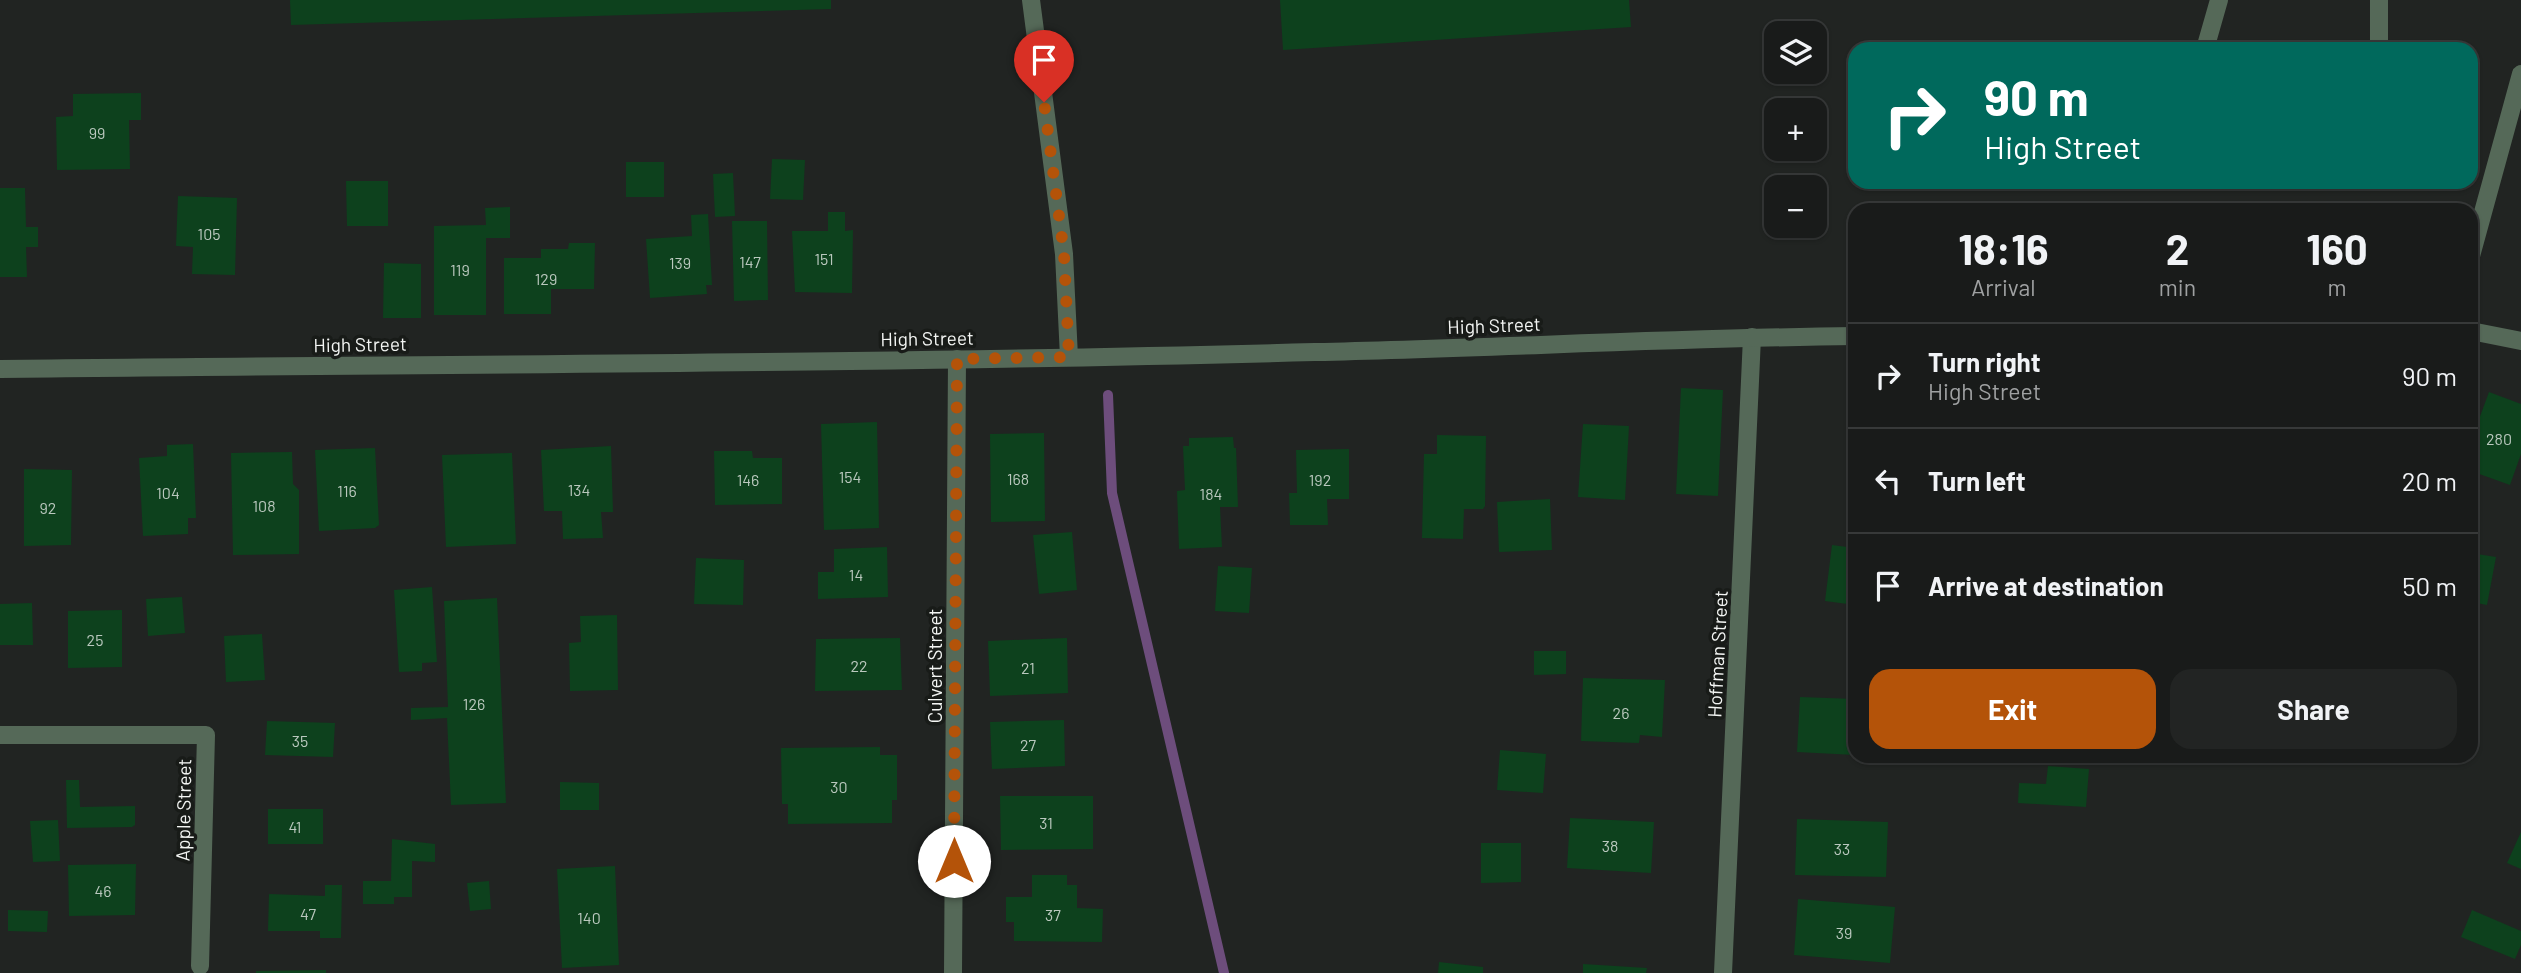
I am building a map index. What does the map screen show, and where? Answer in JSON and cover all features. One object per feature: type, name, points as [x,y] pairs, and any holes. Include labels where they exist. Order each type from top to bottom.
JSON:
[{"type":"street","points":[[1031,0],[1064,254],[1069,357]]},
{"type":"street","points":[[2207,42],[2219,0]]},
{"type":"street","points":[[2379,0],[2379,42]]},
{"type":"street","points":[[2478,231],[2521,74]]},
{"type":"street","points":[[2478,332],[2521,341]]},
{"type":"street","name":"High Street","points":[[0,369],[957,359],[1315,352],[1848,336]]},
{"type":"street","name":"Hoffman Street","points":[[1723,973],[1752,337]]},
{"type":"street","name":"Culvert Street","points":[[953,973],[957,359]]},
{"type":"street","name":"Apple Street","points":[[0,735],[206,735],[200,966]]},
{"type":"building","points":[[290,0],[831,0],[831,9],[291,25]]},
{"type":"building","points":[[1280,0],[1629,0],[1631,27],[1283,50]]},
{"type":"building","points":[[141,93],[141,120],[129,120],[130,169],[57,170],[56,117],[73,116],[73,94]]},
{"type":"building","points":[[772,159],[805,160],[803,200],[770,199]]},
{"type":"building","points":[[626,162],[664,162],[664,197],[626,197]]},
{"type":"building","points":[[733,173],[735,216],[715,217],[713,174]]},
{"type":"building","points":[[346,181],[388,181],[388,226],[347,226]]},
{"type":"building","points":[[0,188],[25,188],[26,227],[38,227],[38,247],[26,247],[27,277],[0,277]]},
{"type":"building","points":[[178,196],[237,198],[235,275],[192,274],[193,247],[176,246]]},
{"type":"building","points":[[510,207],[510,238],[486,238],[486,315],[434,315],[434,226],[486,225],[485,208]]},
{"type":"building","points":[[828,212],[845,212],[845,231],[853,230],[852,293],[795,292],[792,231],[828,231]]},
{"type":"building","points":[[708,214],[712,285],[706,285],[707,294],[650,298],[646,239],[692,236],[691,215]]},
{"type":"building","points":[[732,221],[767,221],[768,300],[734,301]]},
{"type":"building","points":[[569,243],[595,243],[594,289],[551,289],[551,314],[504,314],[504,258],[541,258],[541,249],[568,249]]},
{"type":"building","points":[[384,263],[421,264],[421,318],[383,318]]},
{"type":"building","points":[[1681,388],[1723,390],[1718,496],[1676,494]]},
{"type":"building","points":[[2489,392],[2521,404],[2521,454],[2510,485],[2478,474],[2478,422]]},
{"type":"building","points":[[877,422],[879,528],[824,530],[821,424]]},
{"type":"building","points":[[1583,424],[1629,426],[1625,500],[1578,497]]},
{"type":"building","points":[[1044,433],[1045,521],[991,522],[990,434]]},
{"type":"building","points":[[1437,435],[1486,436],[1485,506],[1483,509],[1464,509],[1463,539],[1422,538],[1424,454],[1437,454]]},
{"type":"building","points":[[1233,437],[1236,448],[1238,507],[1220,507],[1222,547],[1179,549],[1177,491],[1185,490],[1183,446],[1189,446],[1189,438]]},
{"type":"building","points":[[193,444],[196,518],[188,518],[188,534],[143,536],[139,458],[167,456],[167,445]]},
{"type":"building","points":[[611,446],[613,512],[601,512],[603,538],[563,539],[562,511],[544,511],[541,450]]},
{"type":"building","points":[[375,448],[379,525],[375,528],[319,531],[315,450]]},
{"type":"building","points":[[1349,449],[1349,499],[1327,499],[1328,525],[1290,525],[1289,493],[1297,493],[1296,450]]},
{"type":"building","points":[[714,451],[752,451],[753,458],[782,458],[782,504],[715,505]]},
{"type":"building","points":[[292,452],[293,484],[299,490],[299,554],[233,555],[231,453]]},
{"type":"building","points":[[512,453],[516,544],[446,547],[442,455]]},
{"type":"building","points":[[24,469],[72,470],[71,545],[24,546]]},
{"type":"building","points":[[1550,499],[1552,550],[1499,552],[1497,502]]},
{"type":"building","points":[[1072,532],[1077,590],[1039,594],[1033,535]]},
{"type":"building","points":[[1832,545],[1848,547],[1848,604],[1825,601]]},
{"type":"building","points":[[887,547],[888,597],[818,599],[818,572],[834,572],[834,549]]},
{"type":"building","points":[[2478,554],[2496,557],[2487,605],[2478,603]]},
{"type":"building","points":[[696,558],[744,560],[743,605],[694,604]]},
{"type":"building","points":[[1218,566],[1252,568],[1249,613],[1215,611]]},
{"type":"building","points":[[432,587],[437,662],[422,663],[422,671],[399,672],[394,590]]},
{"type":"building","points":[[182,597],[185,633],[148,636],[146,599]]},
{"type":"building","points":[[497,598],[506,803],[451,805],[447,718],[411,720],[411,708],[448,707],[444,601]]},
{"type":"building","points":[[32,603],[33,645],[0,645],[0,604]]},
{"type":"building","points":[[122,610],[122,667],[68,668],[68,611]]},
{"type":"building","points":[[617,615],[618,690],[570,691],[569,643],[581,642],[580,616]]},
{"type":"building","points":[[262,634],[265,680],[226,682],[224,636]]},
{"type":"building","points":[[900,638],[902,690],[815,691],[816,639]]},
{"type":"building","points":[[1067,638],[1068,693],[990,696],[988,641]]},
{"type":"building","points":[[1534,651],[1566,651],[1566,674],[1534,675]]},
{"type":"building","points":[[1583,678],[1665,680],[1662,737],[1640,735],[1639,743],[1581,741]]},
{"type":"building","points":[[1800,697],[1848,699],[1848,755],[1797,752]]},
{"type":"building","points":[[1064,720],[1065,766],[992,769],[990,722]]},
{"type":"building","points":[[267,721],[335,723],[333,757],[265,755]]},
{"type":"building","points":[[880,747],[880,755],[897,755],[897,800],[892,800],[892,823],[788,824],[788,804],[782,804],[781,748]]},
{"type":"building","points":[[1500,750],[1546,754],[1543,793],[1497,790]]},
{"type":"building","points":[[2048,766],[2089,769],[2086,807],[2018,803],[2019,783],[2046,784]]},
{"type":"building","points":[[66,780],[79,780],[80,807],[135,806],[135,825],[67,828]]},
{"type":"building","points":[[560,782],[599,783],[599,810],[560,810]]},
{"type":"building","points":[[1000,796],[1093,796],[1093,849],[1001,850]]},
{"type":"building","points":[[268,809],[323,809],[323,844],[268,844]]},
{"type":"building","points":[[1570,818],[1654,822],[1651,873],[1567,868]]},
{"type":"building","points":[[1797,819],[1888,822],[1886,877],[1795,875]]},
{"type":"building","points":[[58,820],[60,861],[33,862],[30,821]]},
{"type":"building","points":[[2521,832],[2521,869],[2507,863]]},
{"type":"building","points":[[392,839],[435,844],[435,862],[412,861],[412,897],[394,897],[394,904],[363,904],[363,881],[391,881]]},
{"type":"building","points":[[1481,843],[1521,843],[1521,882],[1481,883]]},
{"type":"building","points":[[136,864],[135,915],[69,916],[68,865]]},
{"type":"building","points":[[615,866],[619,965],[562,968],[557,869]]},
{"type":"building","points":[[1032,875],[1067,875],[1067,885],[1077,885],[1077,908],[1103,909],[1102,942],[1014,941],[1014,922],[1006,922],[1006,897],[1032,897]]},
{"type":"building","points":[[489,881],[491,909],[470,911],[467,883]]},
{"type":"building","points":[[325,885],[342,885],[341,938],[320,938],[320,931],[268,931],[269,894],[325,896]]},
{"type":"building","points":[[1798,899],[1895,907],[1890,963],[1794,955]]},
{"type":"building","points":[[8,910],[48,911],[47,932],[8,931]]},
{"type":"building","points":[[2472,910],[2521,931],[2521,945],[2515,959],[2461,937]]},
{"type":"building","points":[[1439,962],[1483,967],[1483,973],[1438,973]]},
{"type":"building","points":[[1583,964],[1647,968],[1646,973],[1583,973]]},
{"type":"building","points":[[326,970],[326,973],[256,973],[256,971]]},
{"type":"waterway","points":[[1108,395],[1112,493],[1224,973]]},
{"type":"route","points":[[954,861],[957,359],[1069,357],[1064,254],[1044,102]]}]
